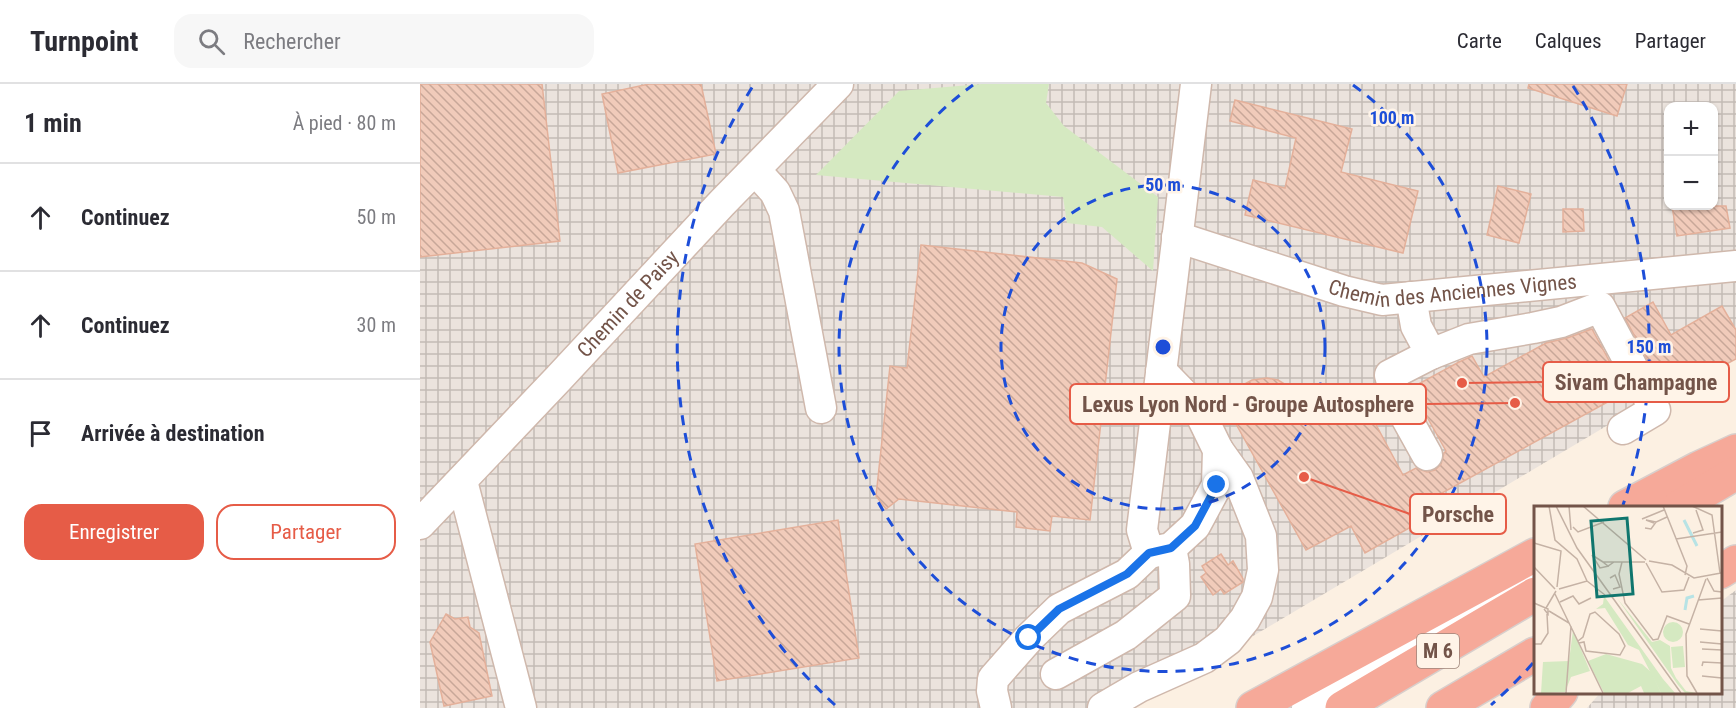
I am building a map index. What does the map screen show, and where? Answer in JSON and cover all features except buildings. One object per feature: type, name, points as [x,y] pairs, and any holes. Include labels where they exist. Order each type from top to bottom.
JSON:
[{"type":"highway","points":[[1626,506],[1736,451]]},
{"type":"highway","points":[[1681,506],[1736,473]]},
{"type":"highway","points":[[1721,547],[1736,539]]},
{"type":"highway","points":[[1253,708],[1534,556]]},
{"type":"highway","points":[[1721,571],[1736,562]]},
{"type":"highway","name":"M 6","points":[[1342,708],[1534,595]]},
{"type":"highway","name":"M 6","points":[[1443,708],[1534,655]]},
{"type":"highway","points":[[1547,708],[1560,693]]},
{"type":"street","name":"Chemin de Paisy","points":[[420,524],[838,84]]},
{"type":"street","points":[[1056,674],[1126,635],[1175,596],[1174,564],[1142,530],[1196,84]]},
{"type":"street","points":[[755,170],[775,192],[784,211],[821,408]]},
{"type":"street","name":"Chemin des Anciennes Vignes","points":[[1177,237],[1344,291],[1382,300],[1411,297],[1596,294],[1736,266]]},
{"type":"street","points":[[1427,455],[1398,401],[1390,375],[1431,354],[1469,339],[1561,322],[1596,294],[1655,410],[1623,429]]},
{"type":"street","points":[[1411,297],[1416,326],[1431,354]]},
{"type":"street","points":[[1103,708],[1139,687],[1204,658],[1228,640],[1245,619],[1257,597],[1263,570],[1261,536],[1238,478],[1218,450],[1198,409],[1161,371]]},
{"type":"street","points":[[996,708],[992,691],[993,679],[1029,638],[1059,609],[1127,574],[1195,526],[1217,485],[1218,450]]},
{"type":"street","points":[[1643,506],[1699,468]]},
{"type":"street","points":[[462,481],[521,708]]},
{"type":"street","points":[[1307,708],[1534,574]]},
{"type":"shaded area","points":[[420,84],[1736,84],[1736,349],[1132,708],[420,708]]},
{"type":"shaded area","points":[[1736,590],[1736,708],[1587,708],[1600,693],[1721,693],[1721,601]]},
{"type":"green space","points":[[982,84],[1049,84],[1046,103],[1064,126],[1158,197],[1153,271],[1102,227],[1067,223],[1063,197],[816,175],[899,91]]},
{"type":"place","name":"Sivam Champagne","points":[[1462,383]]},
{"type":"place","name":"Lexus Lyon Nord - Groupe Autosphere","points":[[1515,403]]},
{"type":"place","name":"Porsche","points":[[1304,477]]},
{"type":"route","points":[[1029,638],[1059,609],[1127,574],[1149,553],[1171,548],[1195,526],[1217,485]]}]
